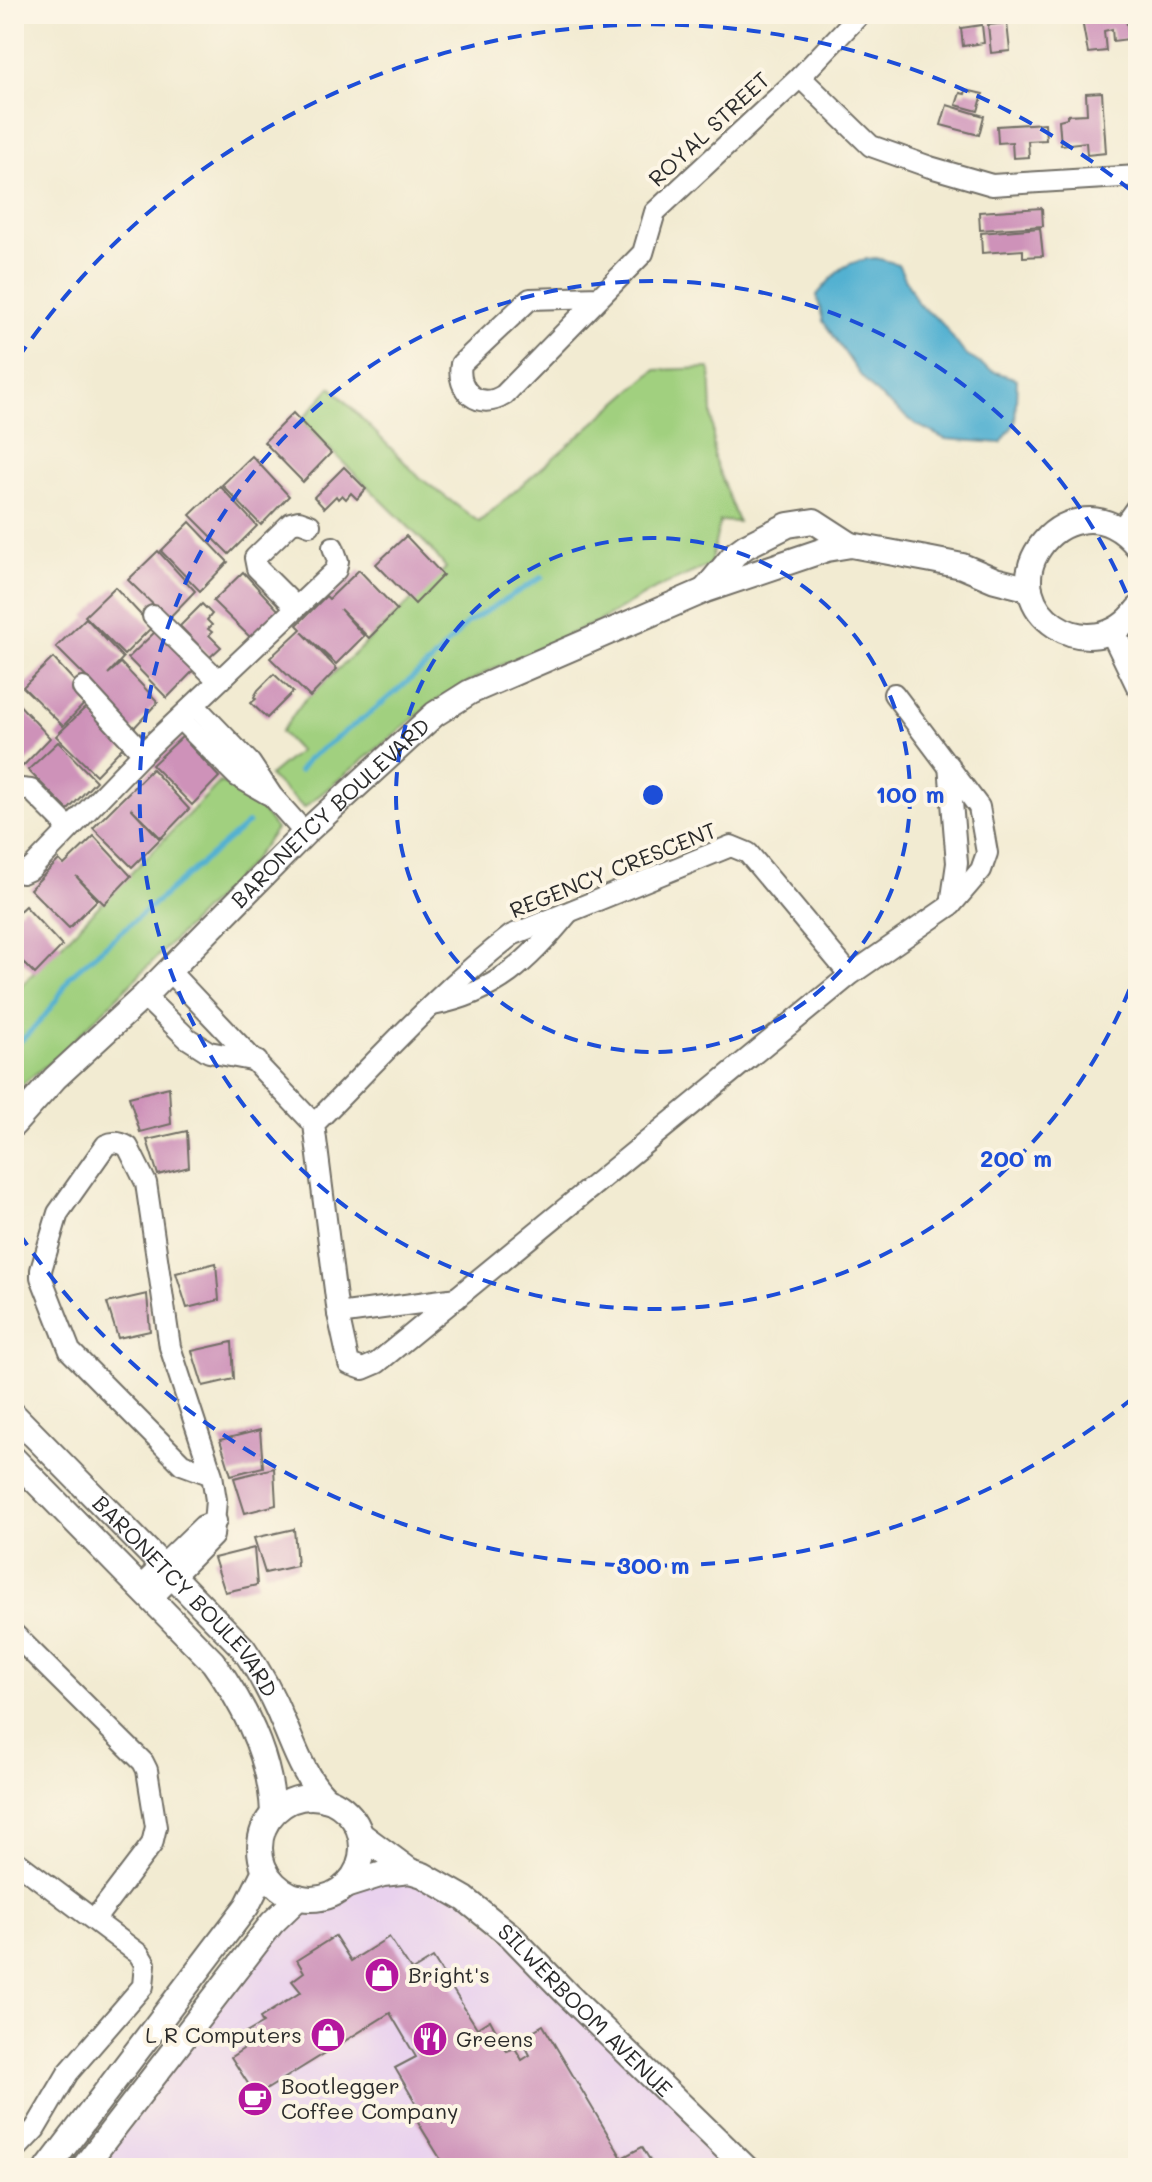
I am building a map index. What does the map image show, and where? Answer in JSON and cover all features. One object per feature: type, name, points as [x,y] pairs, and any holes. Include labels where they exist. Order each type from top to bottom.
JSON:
[{"type":"street","name":"ROYAL STREET","points":[[604,293],[530,299],[461,364],[459,375],[462,387],[474,398],[486,402],[504,395],[604,293],[643,253],[655,212],[800,77],[860,14]]},
{"type":"street","points":[[800,77],[871,146],[930,167],[992,185],[1138,176]]},
{"type":"street","points":[[1138,509],[1130,539],[1104,522],[1084,520],[1064,525],[1048,536],[1034,560],[1030,589],[1036,606],[1047,620],[1061,631],[1078,636],[1096,637],[1113,632],[1130,620],[1138,609]]},
{"type":"street","points":[[296,607],[257,568],[255,558],[291,523],[299,521],[310,525]]},
{"type":"street","name":"BARONETCY BOULEVARD","points":[[706,590],[724,567],[822,524],[851,545]]},
{"type":"street","name":"BARONETCY BOULEVARD","points":[[14,1124],[55,1078],[158,982],[305,833],[435,714],[470,692],[706,590],[802,557],[851,545],[962,566],[1008,567],[1034,560]]},
{"type":"street","points":[[14,869],[22,873],[31,869],[143,753],[336,570],[338,557],[333,547]]},
{"type":"street","name":"BARONETCY BOULEVARD","points":[[962,566],[995,580],[1030,589]]},
{"type":"street","points":[[153,616],[218,680]]},
{"type":"street","points":[[1113,632],[1138,684]]},
{"type":"street","points":[[83,688],[143,753]]},
{"type":"street","points":[[158,982],[250,1054],[314,1124],[338,1314],[349,1364],[363,1369],[377,1363],[850,975],[951,905],[981,870],[987,853],[979,807],[894,694]]},
{"type":"street","points":[[187,712],[237,776],[272,796],[305,833]]},
{"type":"street","points":[[949,765],[957,863],[951,905]]},
{"type":"street","points":[[14,793],[21,789],[31,790],[69,828]]},
{"type":"street","name":"REGENCY CRESCENT","points":[[314,1124],[433,1005],[512,935],[724,847],[739,847],[748,853],[850,975]]},
{"type":"street","points":[[433,1005],[461,1000],[513,971],[538,950],[570,911]]},
{"type":"street","points":[[158,982],[187,1038],[209,1052],[250,1054]]},
{"type":"street","points":[[146,1593],[169,1570],[203,1526],[216,1521],[216,1500],[212,1475],[170,1347],[146,1183],[128,1147],[111,1143],[106,1145],[58,1213],[41,1277],[70,1351],[182,1464],[212,1475]]},
{"type":"street","points":[[338,1314],[457,1298]]},
{"type":"street","name":"BARONETCY BOULEVARD","points":[[14,1415],[169,1570],[248,1655],[269,1691],[300,1764],[316,1790],[326,1799]]},
{"type":"street","name":"BARONETCY BOULEVARD","points":[[14,1459],[206,1654],[228,1683],[265,1762],[272,1790],[273,1813]]},
{"type":"street","points":[[14,1634],[143,1762],[147,1770],[156,1827],[152,1844],[95,1919]]},
{"type":"street","points":[[345,1886],[360,1862],[360,1834],[347,1812],[326,1799],[312,1797],[298,1798],[273,1813],[261,1837],[260,1854],[265,1870],[279,1887],[299,1897],[321,1898],[345,1886],[383,1874],[410,1871]]},
{"type":"street","name":"SILWERBOOM AVENUE","points":[[360,1834],[410,1871],[465,1899],[511,1936],[746,2168]]},
{"type":"street","points":[[14,1860],[95,1919],[143,1958],[145,1964],[143,1986],[68,2073],[35,2129],[14,2151]]},
{"type":"street","points":[[48,2168],[247,1906],[265,1870]]},
{"type":"street","points":[[83,2168],[272,1923],[299,1897]]},
{"type":"shaded area","points":[[404,1868],[465,1899],[746,2168],[97,2168],[303,1898],[356,1877]]},
{"type":"green space","points":[[710,368],[714,458],[738,522],[720,521],[710,565],[657,588],[597,622],[488,671],[434,702],[304,808],[269,776],[299,751],[281,732],[302,703],[446,568],[431,549],[301,421],[331,387],[419,477],[479,522],[655,370]]},
{"type":"green space","points":[[220,782],[248,793],[276,829],[250,864],[60,1054],[14,1091],[14,993]]},
{"type":"water","points":[[876,258],[898,264],[918,304],[940,321],[965,354],[992,371],[1017,379],[1015,423],[1001,443],[945,439],[917,425],[877,394],[823,321],[817,295],[824,286],[849,264]]},
{"type":"building","points":[[1106,14],[1107,21],[1126,18],[1129,39],[1113,41],[1112,29],[1104,31],[1106,51],[1088,53],[1081,15]]},
{"type":"building","points":[[1007,23],[1010,51],[991,53],[988,25]]},
{"type":"building","points":[[982,25],[984,43],[963,46],[961,28]]},
{"type":"building","points":[[966,90],[983,94],[978,111],[956,105],[960,93],[965,94]]},
{"type":"building","points":[[1102,92],[1106,153],[1087,155],[1086,142],[1061,145],[1059,120],[1067,118],[1067,115],[1087,114],[1086,93]]},
{"type":"building","points":[[947,105],[984,116],[979,135],[941,125]]},
{"type":"building","points":[[1045,123],[1046,140],[1028,141],[1029,157],[1013,158],[1012,142],[998,143],[997,126]]},
{"type":"building","points":[[1042,208],[1043,226],[980,230],[979,212]]},
{"type":"building","points":[[1040,228],[1043,256],[1023,257],[1023,250],[982,253],[981,233]]},
{"type":"building","points":[[293,413],[331,453],[303,482],[264,442]]},
{"type":"building","points":[[252,456],[289,496],[261,525],[222,485]]},
{"type":"building","points":[[344,467],[366,489],[357,499],[351,493],[346,499],[342,495],[338,499],[336,496],[324,508],[314,497]]},
{"type":"building","points":[[220,486],[257,526],[229,554],[190,515]]},
{"type":"building","points":[[190,522],[228,562],[200,591],[161,551]]},
{"type":"building","points":[[406,536],[443,575],[415,604],[376,564]]},
{"type":"building","points":[[158,551],[195,591],[168,619],[128,580]]},
{"type":"building","points":[[359,570],[397,610],[369,638],[340,609],[364,636],[336,664],[302,632],[337,669],[310,697],[270,658],[301,629],[297,625],[326,596],[329,599]]},
{"type":"building","points":[[243,572],[280,612],[253,640],[213,601]]},
{"type":"building","points":[[115,587],[152,627],[124,655],[85,616]]},
{"type":"building","points":[[202,604],[212,614],[207,620],[212,625],[208,629],[212,632],[209,635],[221,647],[210,657],[180,626]]},
{"type":"building","points":[[86,618],[123,658],[108,674],[121,663],[158,702],[131,731],[91,691],[96,687],[56,647]]},
{"type":"building","points":[[158,629],[195,669],[167,698],[128,658]]},
{"type":"building","points":[[53,658],[90,698],[63,726],[23,687]]},
{"type":"building","points":[[274,674],[293,692],[267,718],[251,703],[256,699],[258,690]]},
{"type":"building","points":[[14,699],[50,738],[23,766],[14,758]]},
{"type":"building","points":[[86,707],[123,747],[96,775],[56,736]]},
{"type":"building","points":[[182,737],[219,777],[192,805],[152,765]]},
{"type":"building","points":[[58,742],[96,781],[68,810],[28,770]]},
{"type":"building","points":[[152,769],[189,809],[161,838],[131,808],[160,839],[132,867],[93,828]]},
{"type":"building","points":[[94,836],[131,876],[104,904],[76,876],[97,900],[69,928],[30,889],[59,860],[64,865]]},
{"type":"building","points":[[25,906],[62,946],[35,974],[14,953],[14,916]]},
{"type":"building","points":[[169,1087],[171,1124],[140,1132],[129,1097]]},
{"type":"building","points":[[187,1131],[189,1167],[158,1175],[147,1140]]},
{"type":"building","points":[[216,1263],[219,1300],[187,1308],[176,1273]]},
{"type":"building","points":[[147,1294],[150,1331],[118,1338],[107,1303]]},
{"type":"building","points":[[232,1342],[234,1379],[203,1386],[192,1351]]},
{"type":"building","points":[[260,1430],[263,1467],[231,1475],[220,1440]]},
{"type":"building","points":[[274,1468],[276,1505],[245,1513],[234,1478]]},
{"type":"building","points":[[294,1529],[297,1566],[265,1573],[254,1538]]},
{"type":"building","points":[[254,1548],[257,1585],[225,1592],[214,1558]]},
{"type":"building","points":[[335,1936],[351,1961],[389,1937],[412,1971],[433,1958],[477,2028],[490,2020],[507,2051],[515,2048],[522,2060],[530,2055],[521,2038],[543,2025],[622,2158],[642,2147],[655,2168],[446,2168],[414,2116],[421,2112],[395,2068],[416,2057],[390,2013],[256,2096],[231,2057],[252,2043],[246,2033],[263,2023],[260,2018],[301,1992],[292,1981],[304,1972],[297,1960]]},
{"type":"waterway","points":[[299,771],[308,759],[369,714],[431,662],[467,623],[542,577]]},
{"type":"waterway","points":[[14,1047],[45,1014],[70,976],[248,823]]},
{"type":"place","name":"Bright's","points":[[382,1975]]},
{"type":"place","name":"L R Computers","points":[[328,2035]]},
{"type":"place","name":"Greens","points":[[430,2039]]},
{"type":"place","name":"Bootlegger Coffee Company","points":[[255,2099]]}]
